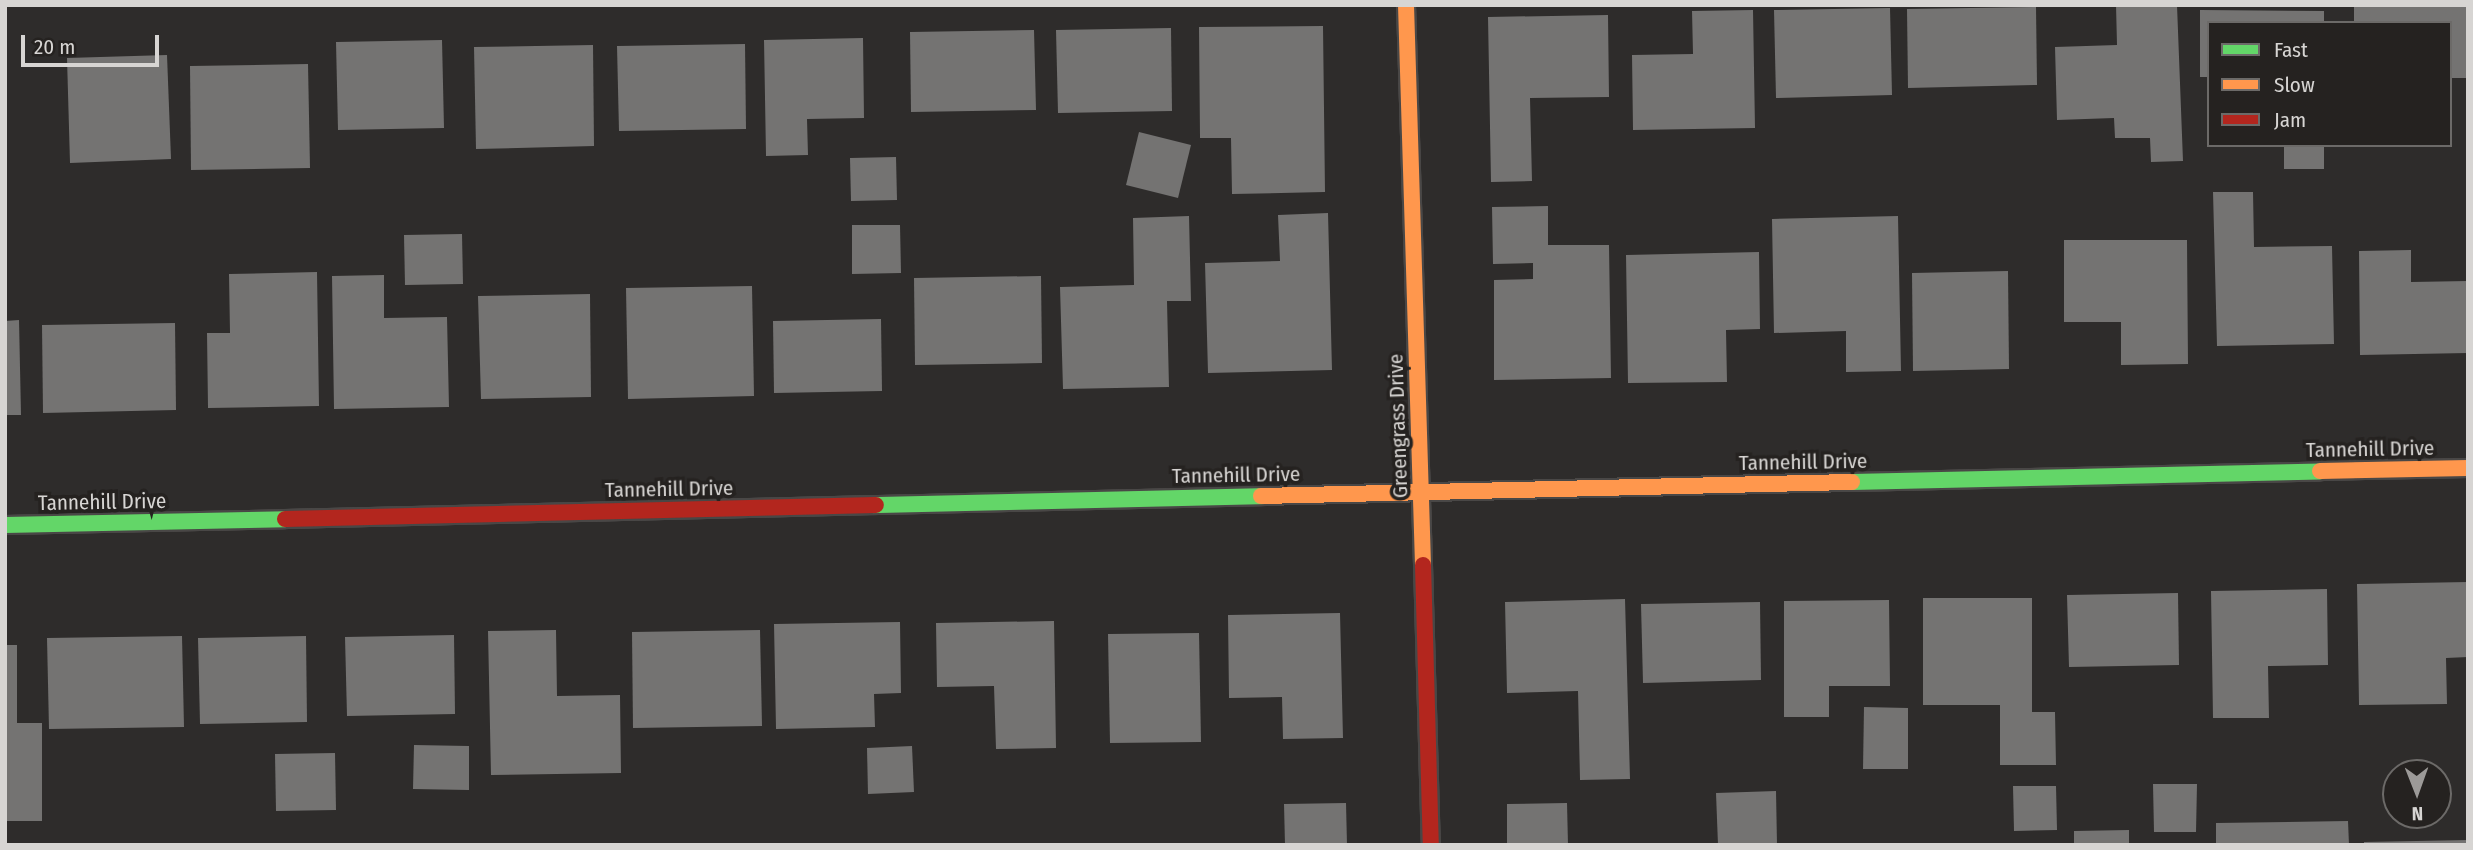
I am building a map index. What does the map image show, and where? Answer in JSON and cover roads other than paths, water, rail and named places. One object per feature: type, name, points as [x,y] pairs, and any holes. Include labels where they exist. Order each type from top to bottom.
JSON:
[{"type":"street","name":"Greengrass Drive","points":[[1406,5],[1431,845]]},
{"type":"street","name":"Tannehill Drive","points":[[5,525],[2468,468]]}]
